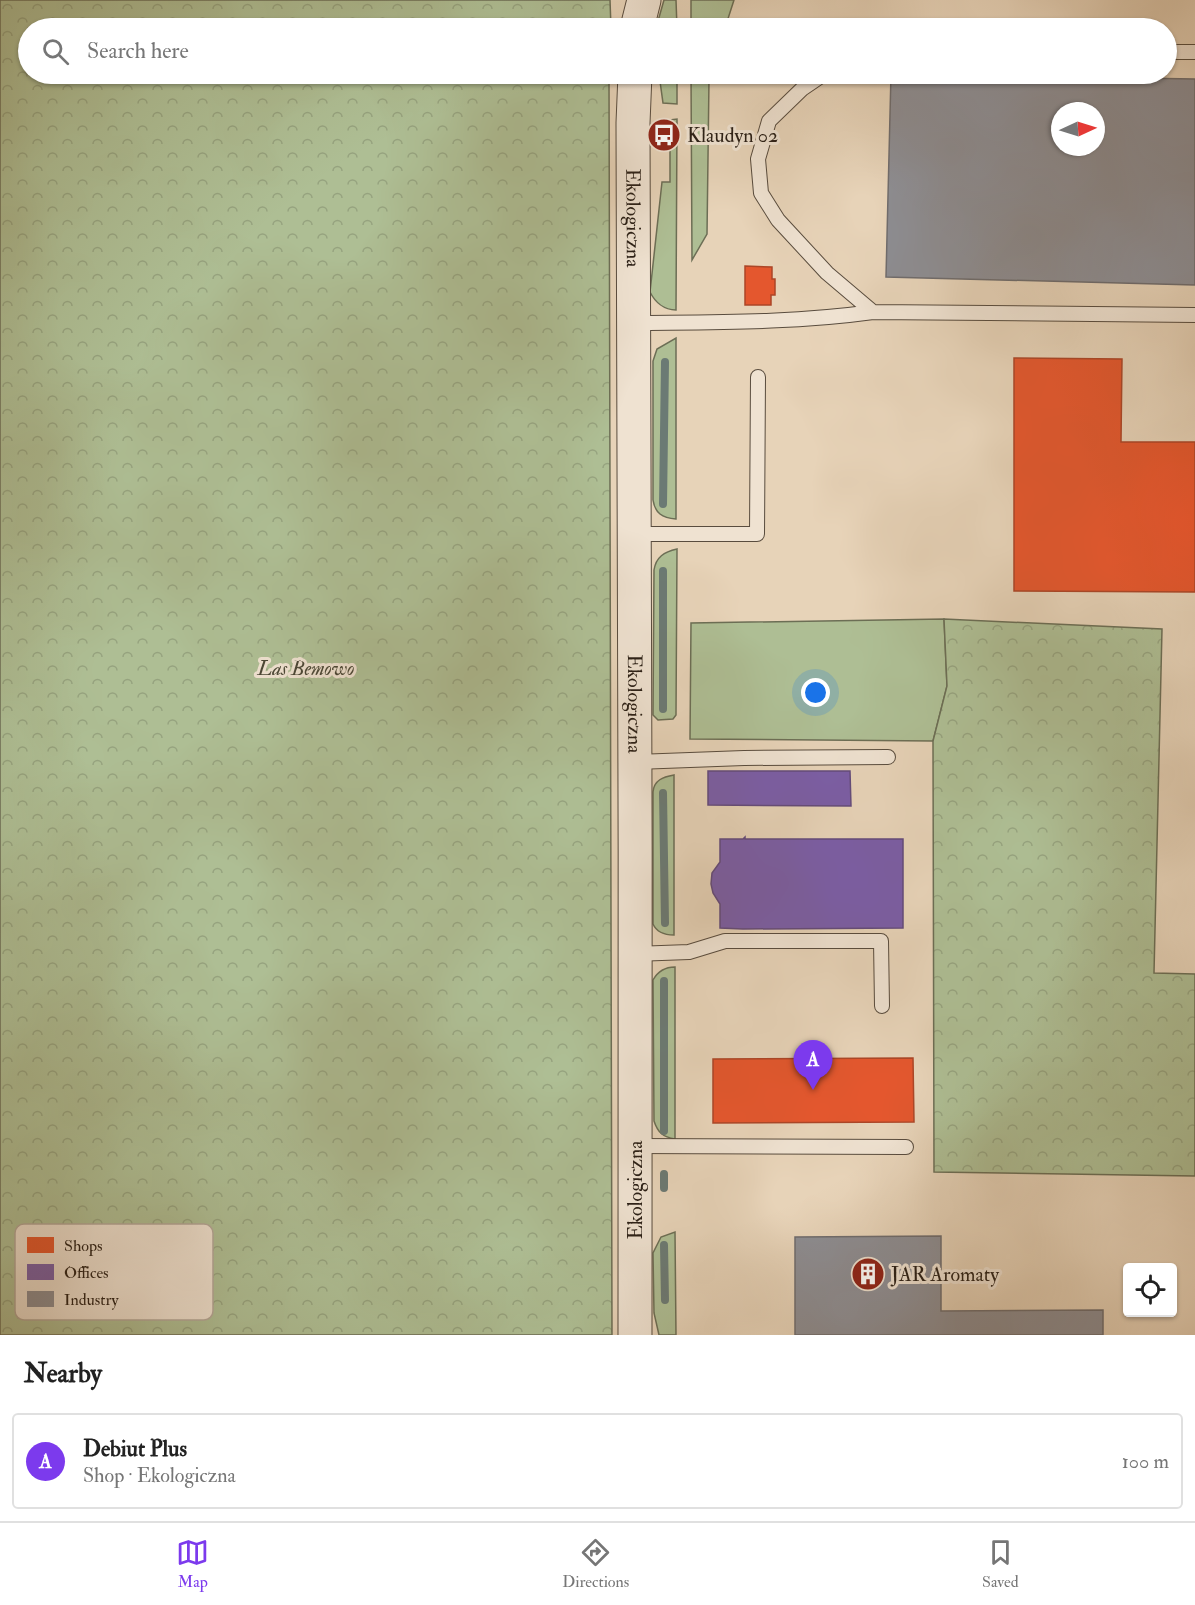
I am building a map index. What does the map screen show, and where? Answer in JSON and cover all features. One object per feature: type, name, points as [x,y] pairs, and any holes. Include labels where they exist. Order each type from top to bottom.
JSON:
[{"type":"street","points":[[640,18],[644,0]]},
{"type":"street","name":"Ekologiczna","points":[[635,84],[635,1335]]},
{"type":"lane","points":[[1177,52],[1195,52]]},
{"type":"lane","points":[[809,84],[770,120],[758,159],[760,193],[778,220],[827,273],[873,312]]},
{"type":"lane","points":[[635,323],[775,321],[832,318],[873,312],[1195,315]]},
{"type":"lane","points":[[634,534],[757,534],[758,377]]},
{"type":"lane","points":[[636,762],[744,758],[888,757]]},
{"type":"lane","points":[[634,954],[689,952],[725,941],[881,941],[882,1006]]},
{"type":"lane","points":[[635,1146],[906,1147]]},
{"type":"green space","name":"Las Bemowo","points":[[0,0],[610,0],[611,18],[18,18],[18,84],[609,84],[612,1335],[0,1335]]},
{"type":"green space","points":[[664,0],[676,0],[677,18],[659,18]]},
{"type":"green space","points":[[691,0],[734,0],[728,18],[691,18]]},
{"type":"green space","points":[[660,84],[677,84],[677,104],[663,103]]},
{"type":"green space","points":[[691,84],[709,84],[707,234],[692,260]]},
{"type":"green space","points":[[677,119],[676,310],[660,305],[650,292],[662,182],[670,182],[670,120]]},
{"type":"green space","points":[[676,338],[676,519],[660,514],[653,500],[653,361],[657,349]]},
{"type":"green space","points":[[677,549],[676,715],[673,719],[658,720],[653,715],[654,570],[661,556]]},
{"type":"green space","points":[[944,619],[947,686],[933,741],[690,739],[691,623]]},
{"type":"green space","points":[[944,619],[1162,629],[1154,973],[1195,974],[1195,1176],[934,1172],[933,741],[947,686]]},
{"type":"green space","points":[[674,775],[674,935],[667,935],[657,930],[653,924],[653,792],[660,780]]},
{"type":"green space","points":[[675,967],[675,1139],[662,1134],[654,1121],[653,980],[662,970]]},
{"type":"green space","points":[[675,1232],[676,1335],[659,1335],[654,1313],[653,1253],[661,1237]]},
{"type":"building: Shops","points":[[745,266],[772,267],[775,295],[771,295],[771,305],[745,305]]},
{"type":"building: Shops","points":[[1014,358],[1122,359],[1121,442],[1195,442],[1195,592],[1014,591]]},
{"type":"building: Shops","points":[[913,1058],[914,1122],[713,1123],[713,1059]]},
{"type":"building: Offices","points":[[708,771],[850,771],[851,806],[708,805]]},
{"type":"building: Offices","points":[[745,837],[745,839],[903,839],[903,928],[720,928],[720,904],[713,893],[711,884],[712,873],[720,862],[720,839],[743,839]]},
{"type":"building: Industry","points":[[1177,79],[1195,79],[1195,285],[886,277],[891,84],[1177,84]]},
{"type":"building: Industry","name":"JAR Aromaty","points":[[941,1236],[941,1311],[1103,1310],[1103,1335],[795,1335],[795,1237]]},
{"type":"waterway","points":[[663,504],[665,362]]},
{"type":"waterway","points":[[663,571],[663,709]]},
{"type":"waterway","points":[[663,793],[665,923]]},
{"type":"waterway","points":[[664,981],[664,1131]]},
{"type":"waterway","points":[[664,1174],[664,1188]]},
{"type":"waterway","points":[[664,1245],[665,1300]]},
{"type":"place","name":"Klaudyn 02","points":[[664,135]]},
{"type":"place","name":"Debiut Plus","points":[[813,1090]]},
{"type":"place","name":"JAR Aromaty","points":[[868,1274]]}]
